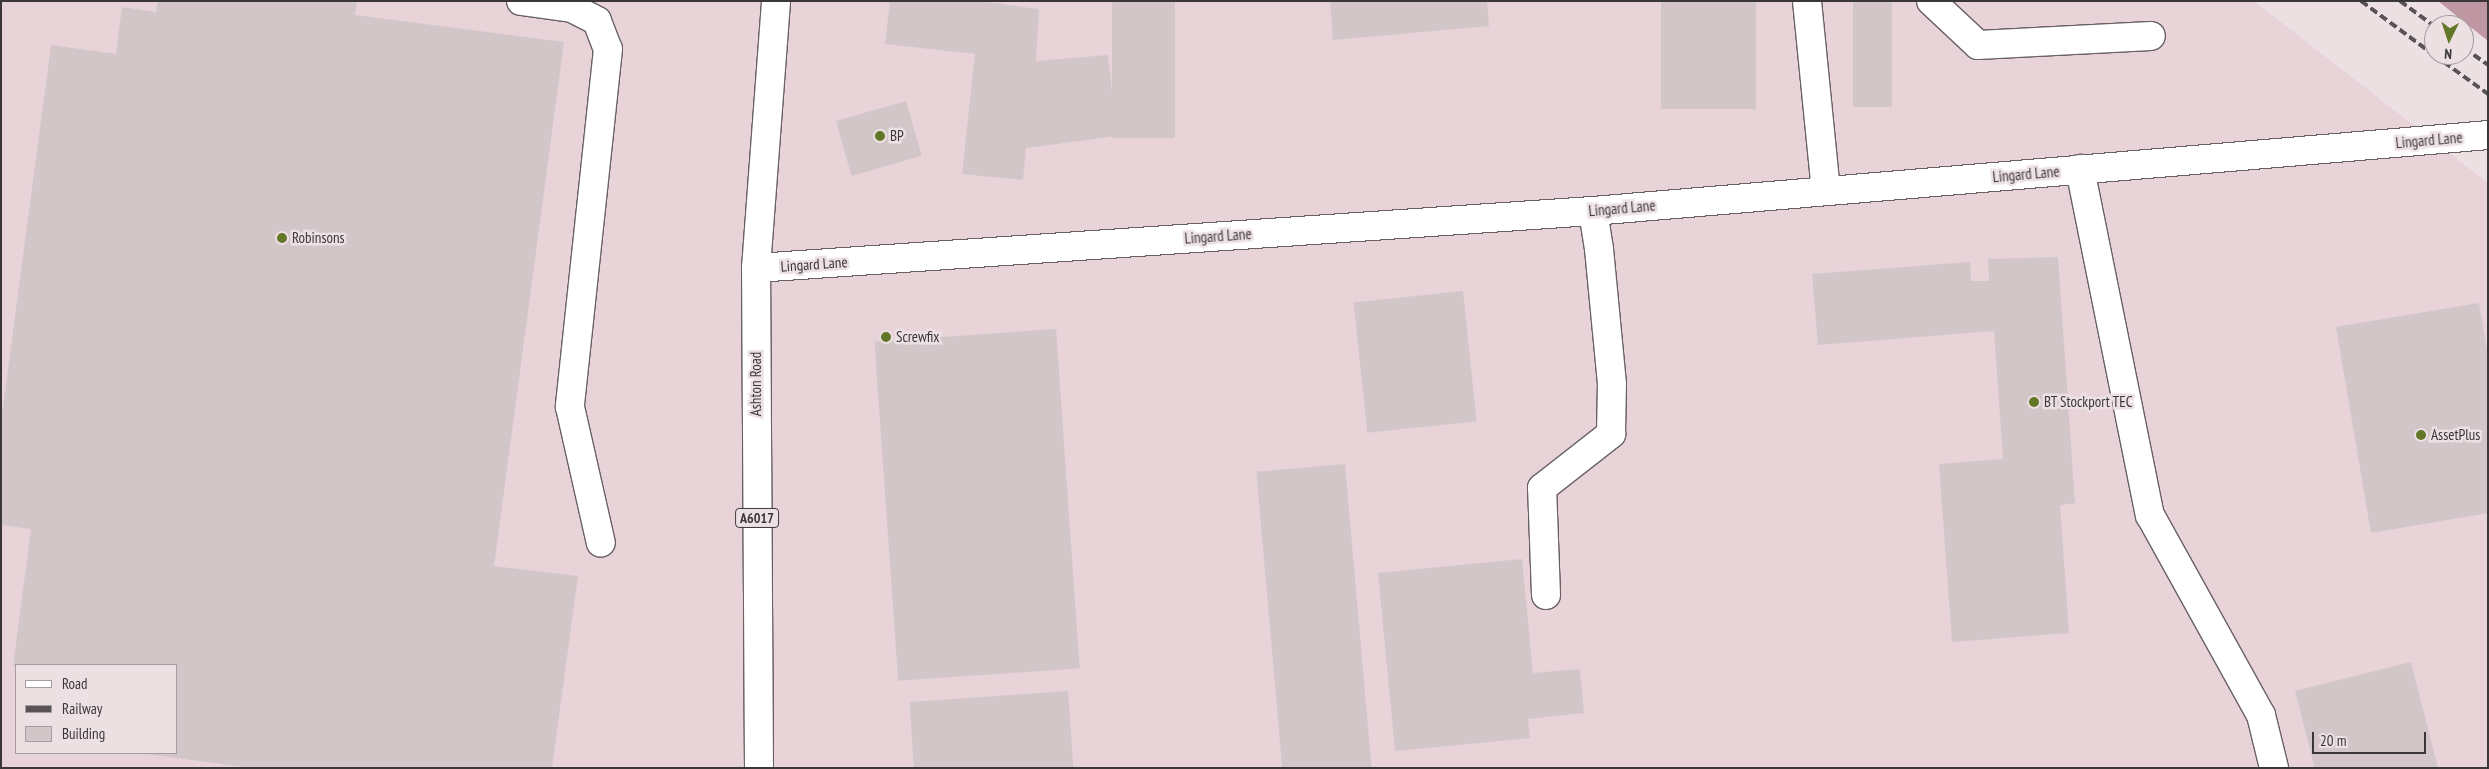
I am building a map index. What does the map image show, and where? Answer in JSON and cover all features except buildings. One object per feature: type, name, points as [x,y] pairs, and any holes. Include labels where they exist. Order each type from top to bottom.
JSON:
[{"type":"main road","points":[[521,1],[572,8],[597,21],[608,49],[570,407],[601,542]]},
{"type":"main road","name":"Ashton Road","points":[[758,768],[756,268],[776,1]]},
{"type":"main road","points":[[1807,1],[1826,190]]},
{"type":"main road","points":[[1931,1],[1978,45],[2151,36]]},
{"type":"main road","name":"Lingard Lane","points":[[756,268],[1593,211],[2488,135]]},
{"type":"main road","points":[[2080,170],[2150,515],[2261,715],[2274,768]]},
{"type":"main road","points":[[1546,595],[1542,488],[1611,434],[1612,384],[1600,249],[1593,211]]},
{"type":"shaded area","points":[[1,1],[2254,1],[2488,183],[2488,768],[1,768]]},
{"type":"shaded area","points":[[2438,1],[2488,1],[2488,41],[2474,30],[2474,15],[2456,15]]},
{"type":"railway","points":[[2361,1],[2424,48]]},
{"type":"railway","points":[[2400,1],[2424,19]]},
{"type":"railway","points":[[2474,55],[2488,65]]},
{"type":"railway","points":[[2448,65],[2488,94]]},
{"type":"place","name":"BP","points":[[880,136]]},
{"type":"place","name":"Robinsons","points":[[282,238]]},
{"type":"place","name":"Screwfix","points":[[886,337]]},
{"type":"place","name":"BT Stockport TEC","points":[[2034,402]]},
{"type":"place","name":"AssetPlus","points":[[2421,435]]}]
